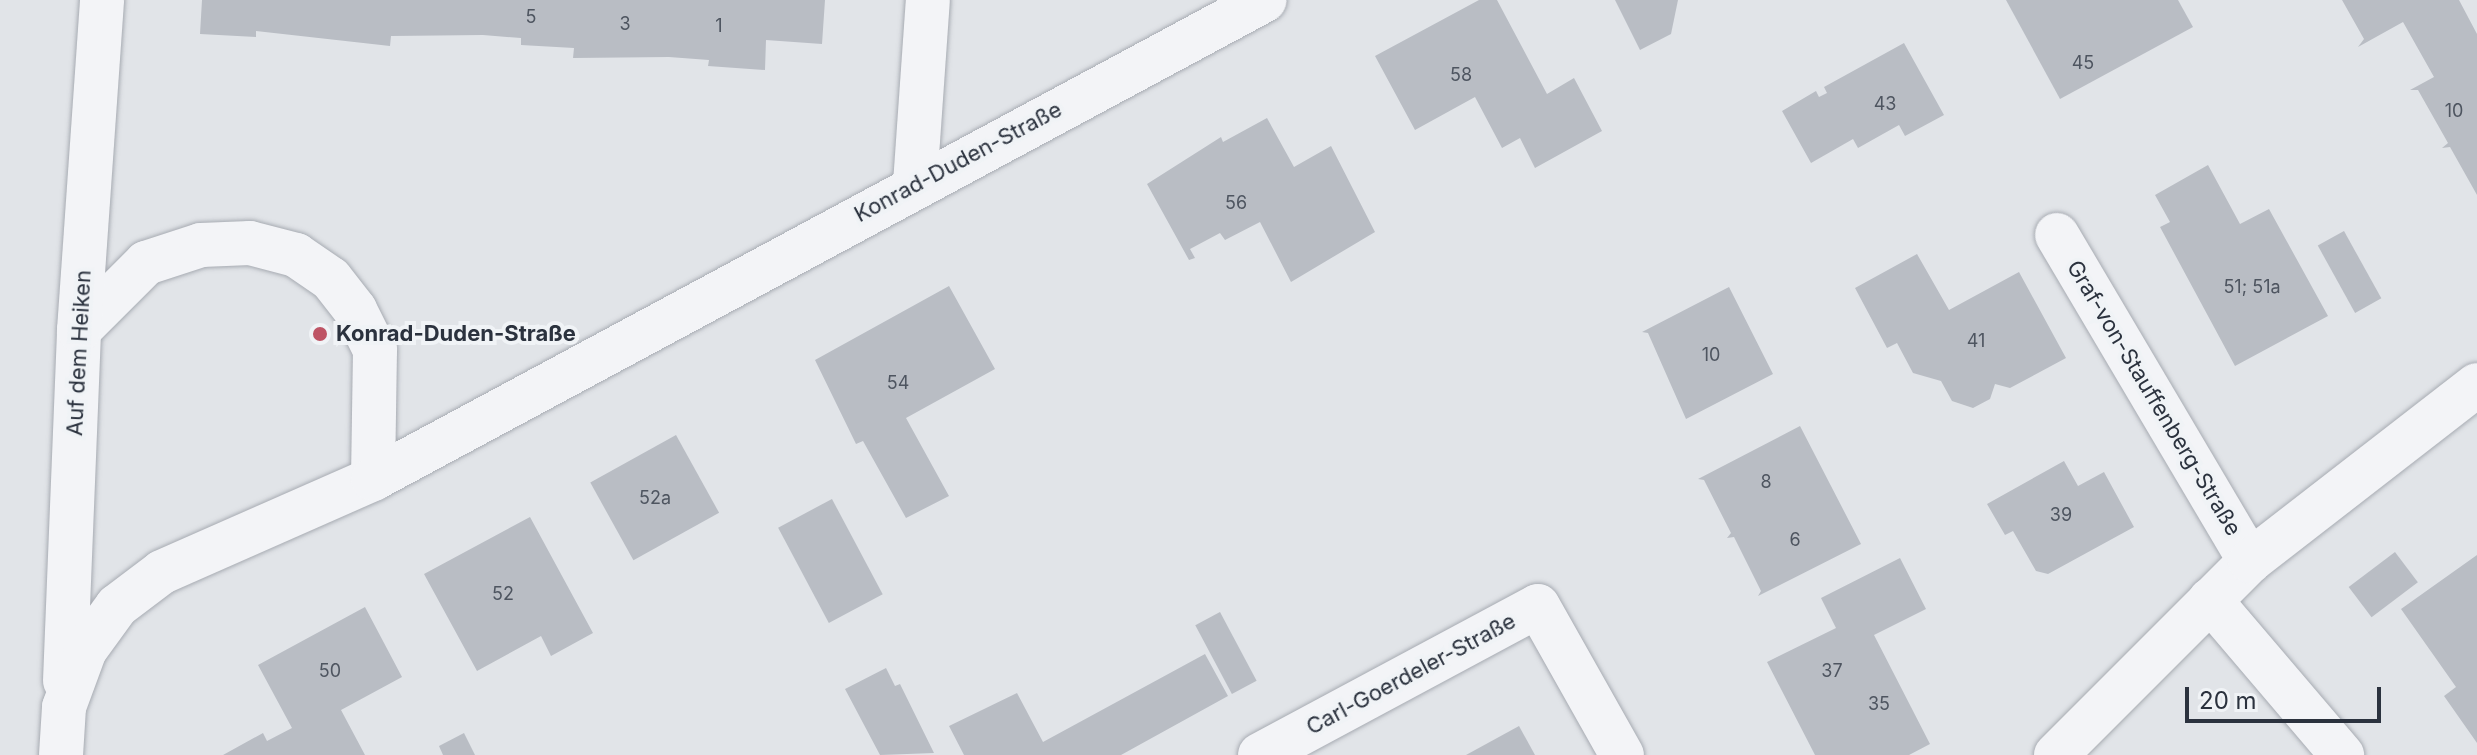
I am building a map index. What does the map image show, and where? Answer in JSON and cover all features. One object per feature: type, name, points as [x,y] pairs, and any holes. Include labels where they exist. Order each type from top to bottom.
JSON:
[{"type":"street","name":"Auf dem Heiken","points":[[64,707],[79,330],[102,0]]},
{"type":"street","points":[[915,184],[928,0]]},
{"type":"street","name":"Konrad-Duden-Straße","points":[[61,755],[64,707],[85,650],[117,606],[162,572],[373,479],[915,184],[1265,0]]},
{"type":"street","name":"Graf-von-Stauffenberg-Straße","points":[[2057,235],[2250,561]]},
{"type":"street","points":[[79,330],[134,274],[160,259],[201,245],[250,243],[296,255],[331,279],[355,310],[375,350],[373,479]]},
{"type":"street","name":"Graf-von-Stauffenberg-Straße","points":[[2056,755],[2250,561],[2477,385]]},
{"type":"street","points":[[2210,600],[2342,755]]},
{"type":"street","name":"Carl-Goerdeler-Straße","points":[[1260,755],[1538,606],[1622,755]]},
{"type":"building","points":[[202,0],[825,0],[822,44],[766,40],[765,70],[708,66],[709,60],[669,57],[573,58],[574,48],[521,45],[521,38],[483,35],[391,36],[390,46],[256,31],[256,37],[200,34]]},
{"type":"building","points":[[1479,0],[1497,0],[1547,94],[1574,78],[1602,131],[1535,168],[1520,138],[1502,148],[1475,97],[1415,130],[1375,56]]},
{"type":"building","points":[[1615,0],[1678,0],[1671,34],[1640,50]]},
{"type":"building","points":[[2006,0],[2178,0],[2193,27],[2060,99]]},
{"type":"building","points":[[2342,0],[2459,0],[2477,34],[2477,195],[2450,147],[2442,148],[2448,143],[2418,90],[2410,90],[2434,77],[2403,22],[2358,47],[2364,39]]},
{"type":"building","points":[[1904,43],[1944,115],[1905,136],[1899,125],[1858,148],[1853,139],[1811,163],[1782,111],[1816,91],[1819,97],[1827,93],[1824,87]]},
{"type":"building","points":[[1267,118],[1294,167],[1331,146],[1375,232],[1291,282],[1260,222],[1225,240],[1220,233],[1190,249],[1195,258],[1189,260],[1147,184],[1221,137],[1223,142]]},
{"type":"building","points":[[2208,165],[2240,224],[2269,209],[2328,316],[2235,366],[2160,227],[2170,222],[2155,195]]},
{"type":"building","points":[[2344,231],[2381,298],[2355,313],[2318,246]]},
{"type":"building","points":[[1917,254],[1949,310],[2019,272],[2066,358],[2010,388],[1995,384],[1990,399],[1973,408],[1952,401],[1941,381],[1913,373],[1897,343],[1887,348],[1855,288]]},
{"type":"building","points":[[949,286],[995,369],[906,418],[949,496],[906,518],[863,441],[856,444],[815,360]]},
{"type":"building","points":[[1729,287],[1773,374],[1686,419],[1648,333],[1642,332]]},
{"type":"building","points":[[1800,426],[1861,544],[1758,596],[1761,591],[1734,537],[1727,538],[1731,533],[1704,480],[1698,479]]},
{"type":"building","points":[[676,435],[719,513],[633,560],[590,483]]},
{"type":"building","points":[[2064,461],[2078,486],[2104,472],[2134,527],[2048,574],[2036,571],[2013,531],[2005,535],[1987,504]]},
{"type":"building","points":[[832,499],[883,594],[829,623],[778,528]]},
{"type":"building","points":[[530,517],[593,633],[551,656],[541,636],[477,671],[424,574]]},
{"type":"building","points":[[2395,552],[2418,582],[2372,617],[2349,587]]},
{"type":"building","points":[[2477,555],[2477,743],[2444,696],[2456,687],[2401,609]]},
{"type":"building","points":[[1900,558],[1926,609],[1874,635],[1930,744],[1909,755],[1815,755],[1767,662],[1836,628],[1821,598]]},
{"type":"building","points":[[365,607],[402,677],[341,710],[365,755],[223,755],[263,733],[267,741],[292,728],[258,665]]},
{"type":"building","points":[[1220,612],[1257,681],[1232,694],[1195,625]]},
{"type":"building","points":[[1205,654],[1228,696],[1121,755],[964,755],[949,726],[1017,693],[1043,742]]},
{"type":"building","points":[[886,668],[895,686],[900,684],[934,753],[880,755],[845,689]]},
{"type":"building","points":[[1519,726],[1535,755],[1466,755]]},
{"type":"building","points":[[464,733],[475,755],[443,755],[439,746]]},
{"type":"place","name":"Konrad-Duden-Straße","points":[[320,334]]}]
